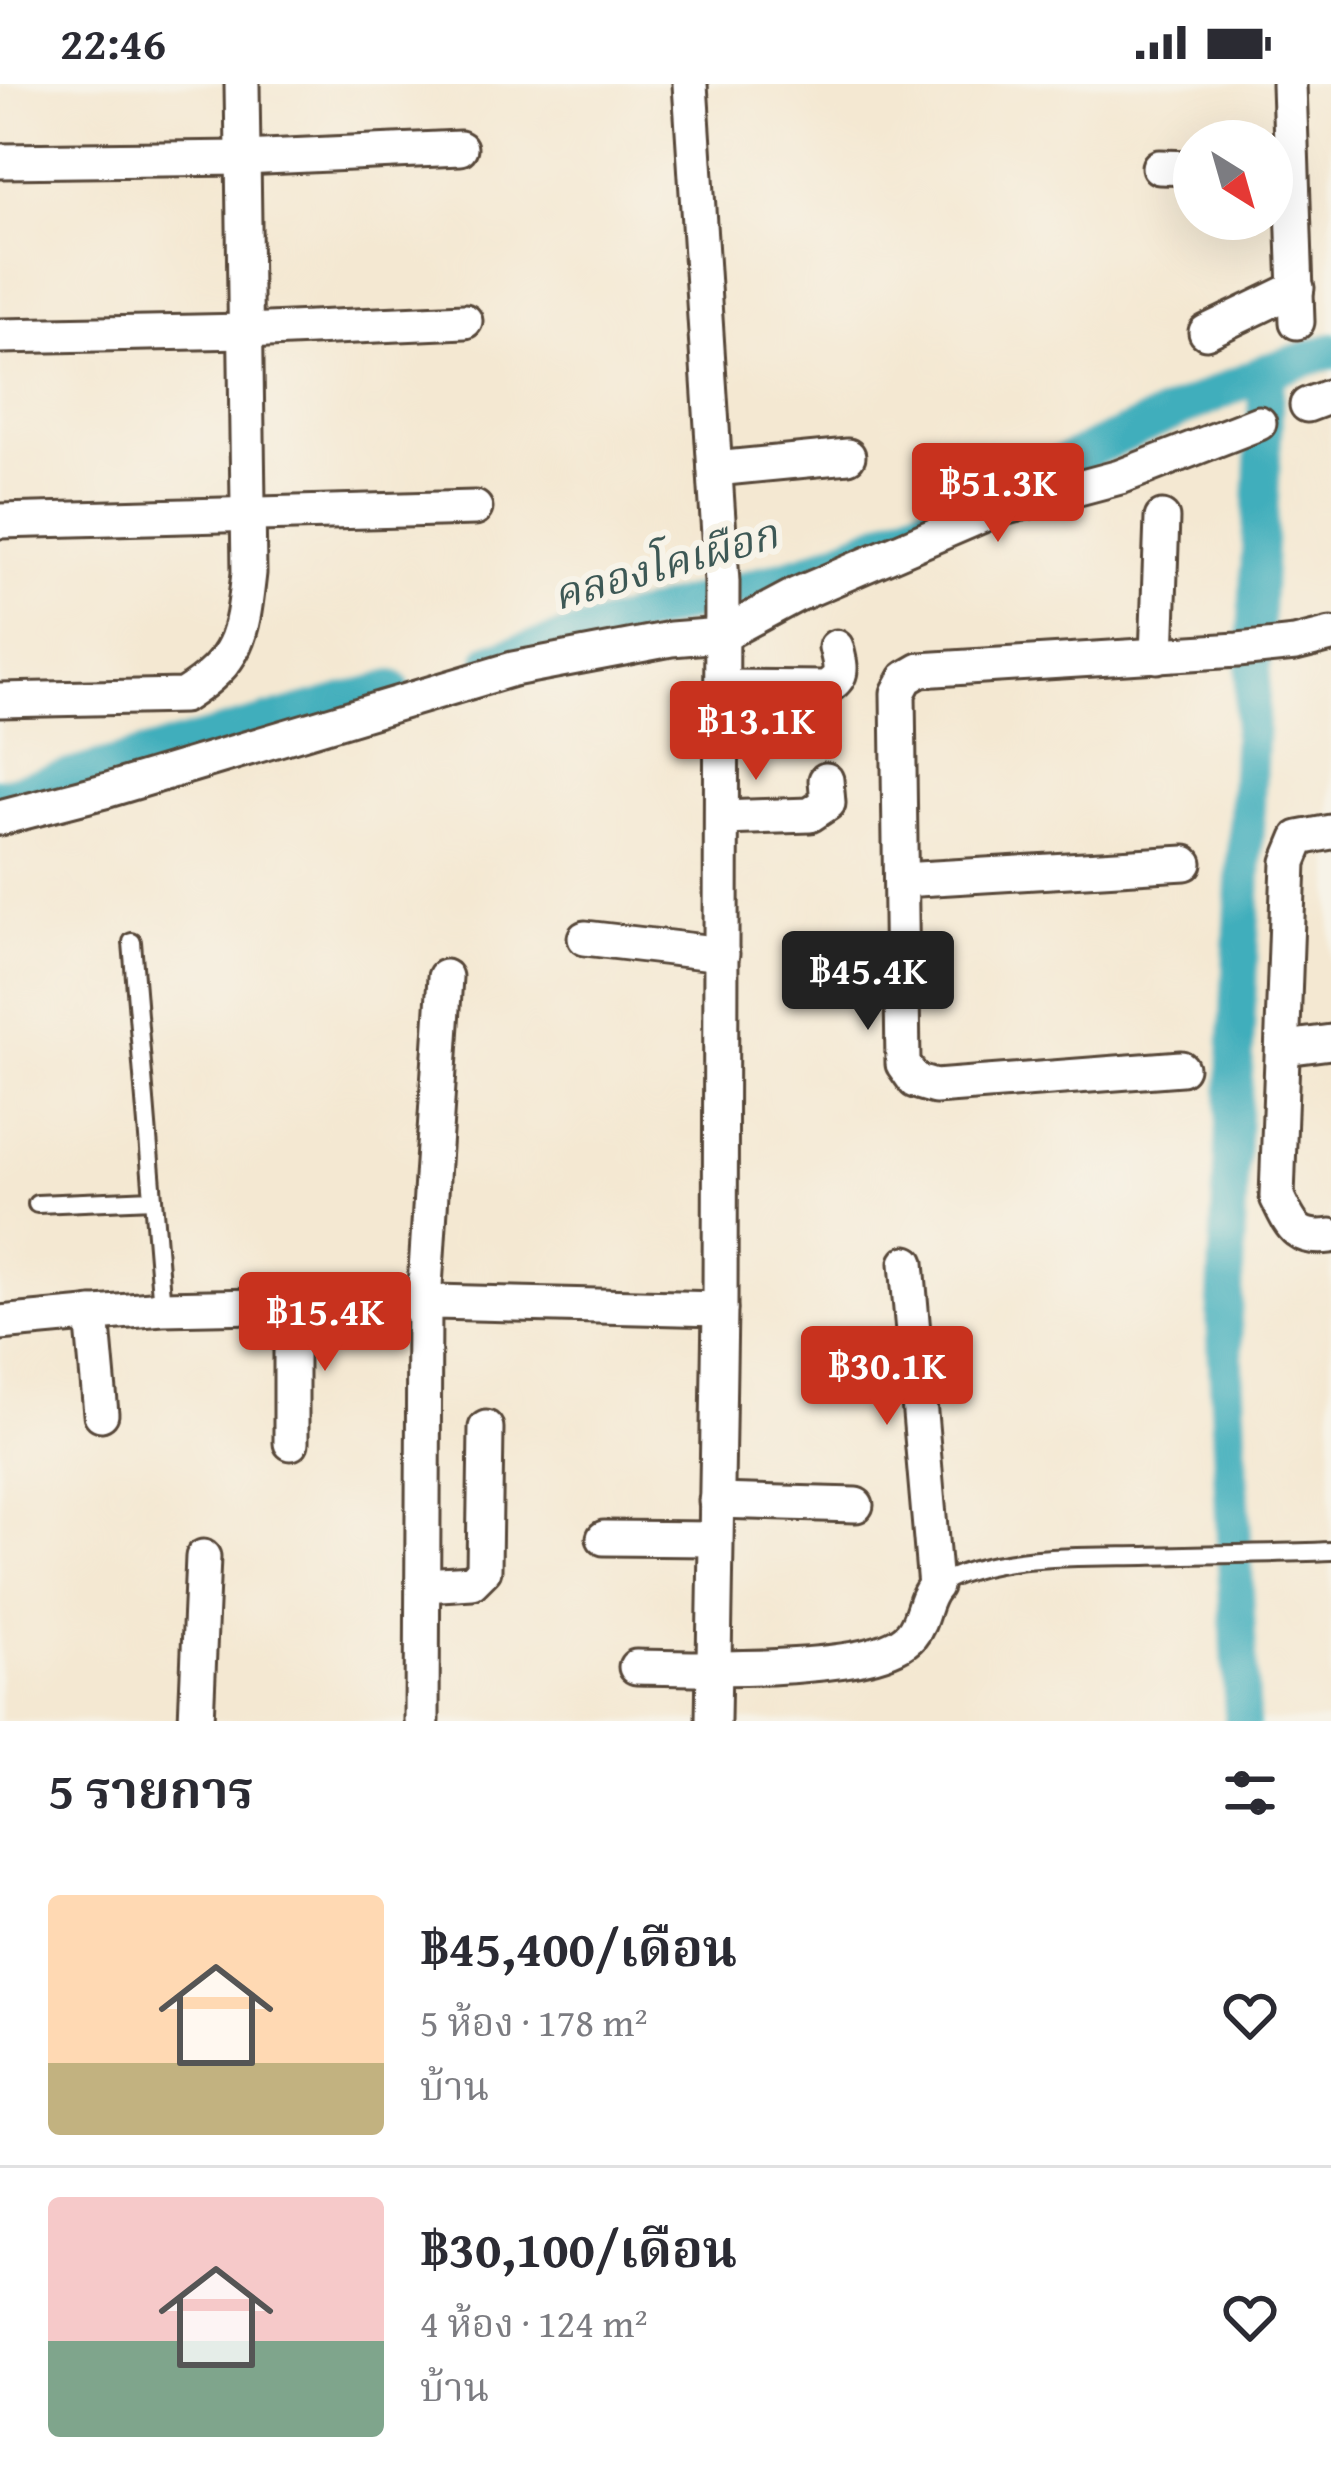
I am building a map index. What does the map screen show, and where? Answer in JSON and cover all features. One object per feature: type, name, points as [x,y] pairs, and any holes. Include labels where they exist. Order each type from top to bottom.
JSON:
[{"type":"street","points":[[0,700],[183,696],[208,680],[242,636],[249,573],[242,84]]},
{"type":"street","points":[[690,84],[722,582],[720,1309],[713,1721]]},
{"type":"street","points":[[1286,120],[1289,84]]},
{"type":"street","points":[[0,161],[243,158],[460,148]]},
{"type":"street","points":[[1160,167],[1173,167]]},
{"type":"street","points":[[1206,332],[1297,305],[1290,240]]},
{"type":"street","points":[[0,336],[465,321]]},
{"type":"street","points":[[0,818],[513,669],[722,629],[992,511],[1120,477],[1259,424]]},
{"type":"street","points":[[715,469],[848,456]]},
{"type":"street","points":[[0,521],[475,508]]},
{"type":"street","points":[[1157,656],[1162,518]]},
{"type":"street","points":[[1180,1068],[934,1087],[915,1081],[903,1064],[898,693],[906,678],[920,670],[1238,650],[1331,635]]},
{"type":"street","points":[[722,687],[825,688],[838,681],[842,671],[836,647]]},
{"type":"street","points":[[722,818],[810,815],[828,803],[826,780]]},
{"type":"street","points":[[1331,832],[1299,838],[1288,862],[1277,1196],[1293,1228],[1312,1239],[1331,1236]]},
{"type":"street","points":[[901,880],[1185,863]]},
{"type":"street","points":[[585,938],[722,954]]},
{"type":"street","points":[[422,1721],[424,1302],[445,977]]},
{"type":"street","points":[[1285,1048],[1331,1042]]},
{"type":"street","points":[[636,1667],[712,1669],[865,1658],[912,1635],[925,1596],[935,1586],[908,1263]]},
{"type":"street","points":[[0,1323],[162,1309],[424,1302],[720,1309]]},
{"type":"street","points":[[291,1306],[291,1443]]},
{"type":"street","points":[[92,1314],[101,1414]]},
{"type":"street","points":[[424,1585],[472,1582],[484,1570],[486,1428]]},
{"type":"street","points":[[716,1501],[856,1505]]},
{"type":"street","points":[[604,1538],[716,1540]]},
{"type":"street","points":[[196,1721],[203,1557]]},
{"type":"lane","points":[[132,942],[162,1309]]},
{"type":"lane","points":[[37,1204],[153,1199]]},
{"type":"lane","points":[[935,1586],[953,1575],[988,1567],[1069,1558],[1331,1551]]},
{"type":"waterway","name":"คลองโคเผือก","points":[[492,660],[807,571],[1267,371],[1331,351]]},
{"type":"waterway","points":[[1242,1721],[1224,1319],[1267,371]]},
{"type":"waterway","name":"คลองโคเผือก","points":[[0,796],[392,688]]}]
